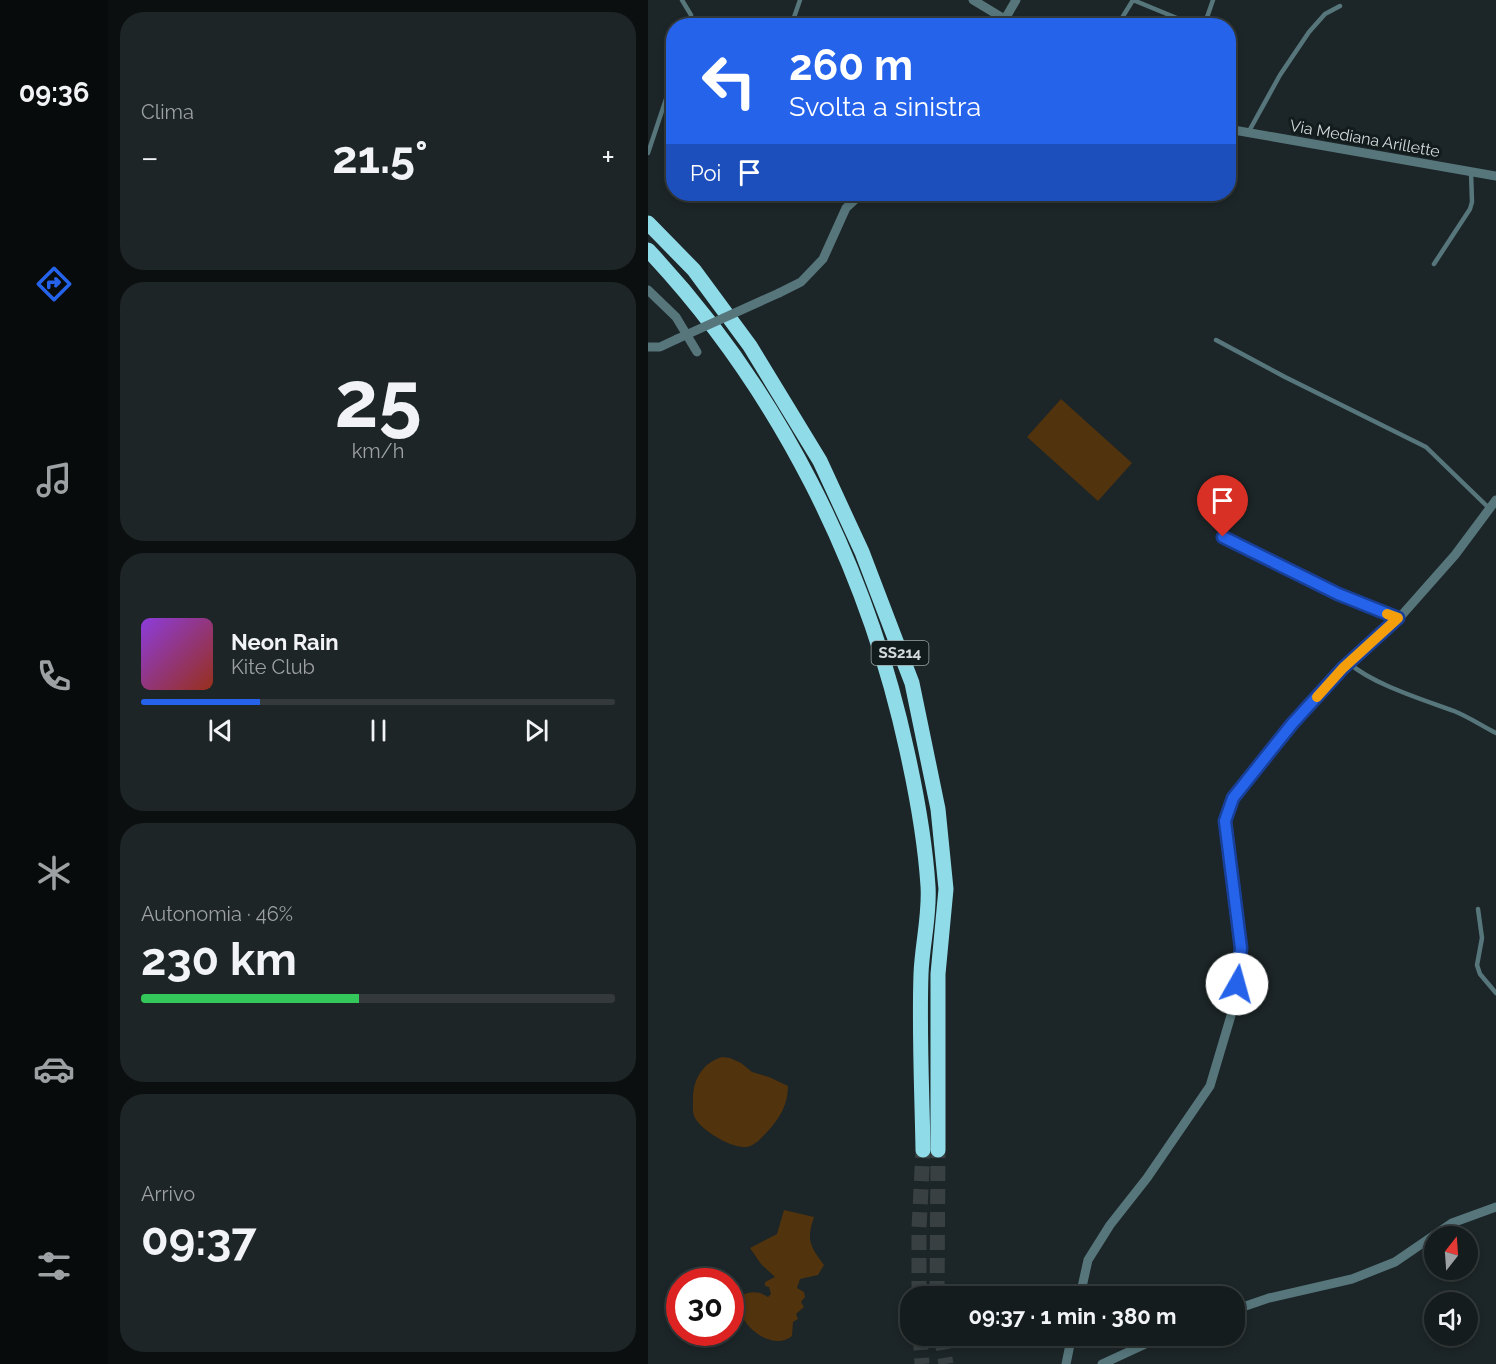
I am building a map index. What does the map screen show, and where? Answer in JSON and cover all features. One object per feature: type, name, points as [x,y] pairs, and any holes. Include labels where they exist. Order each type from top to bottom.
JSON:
[{"type":"highway","name":"SS214","points":[[648,223],[694,270],[750,346],[820,461],[862,552],[912,683],[938,809],[946,889],[938,974],[931,1150],[921,974],[928,890],[921,816],[895,696],[842,547],[781,426],[740,364],[682,286],[648,250]]},
{"type":"street","points":[[974,0],[1003,18],[1016,0]]},
{"type":"street","name":"Via Mediana Arillette","points":[[1236,131],[1496,176]]},
{"type":"street","points":[[648,347],[660,347],[801,282],[823,259],[846,208],[854,201]]},
{"type":"street","points":[[648,290],[676,317],[697,352]]},
{"type":"street","points":[[1082,1286],[1088,1260],[1104,1233],[1147,1178],[1210,1086],[1235,1002],[1241,948],[1225,821],[1233,798],[1292,724],[1349,663],[1398,618],[1455,555],[1496,500]]},
{"type":"street","points":[[1245,1306],[1269,1298],[1352,1279],[1395,1262],[1452,1223],[1496,1207]]},
{"type":"street","points":[[1066,1364],[1070,1346]]},
{"type":"street","points":[[1102,1364],[1141,1346]]},
{"type":"lane","points":[[682,0],[690,18]]},
{"type":"lane","points":[[794,18],[800,0]]},
{"type":"lane","points":[[1122,18],[1133,0],[1177,18]]},
{"type":"lane","points":[[1207,18],[1213,0]]},
{"type":"lane","points":[[1248,133],[1280,75],[1309,32],[1325,14],[1341,6]]},
{"type":"lane","points":[[648,153],[666,99]]},
{"type":"lane","points":[[1434,264],[1470,209],[1472,202],[1471,172]]},
{"type":"lane","points":[[1216,340],[1426,447],[1490,509]]},
{"type":"lane","points":[[1223,537],[1338,594],[1398,618]]},
{"type":"lane","points":[[1349,663],[1360,673],[1456,712],[1496,733]]},
{"type":"lane","points":[[1478,909],[1482,938],[1477,965],[1480,974],[1496,993]]},
{"type":"shaded area","points":[[1061,399],[1132,463],[1098,501],[1027,437]]},
{"type":"shaded area","points":[[722,1057],[730,1058],[752,1072],[788,1086],[785,1105],[776,1121],[755,1144],[748,1147],[732,1145],[717,1137],[703,1128],[694,1116],[693,1092],[697,1079],[709,1063]]},
{"type":"shaded area","points":[[784,1210],[814,1217],[810,1232],[811,1243],[824,1265],[818,1275],[800,1279],[797,1288],[804,1292],[805,1297],[801,1302],[804,1307],[796,1314],[798,1319],[793,1322],[792,1336],[774,1341],[755,1332],[744,1320],[744,1294],[758,1293],[768,1297],[771,1294],[765,1282],[775,1277],[761,1264],[750,1248],[777,1234]]},
{"type":"tunnel","points":[[919,1286],[923,1150]]},
{"type":"tunnel","points":[[937,1286],[938,1150]]},
{"type":"tunnel","points":[[921,1346],[922,1364]]},
{"type":"tunnel","points":[[943,1346],[946,1364]]},
{"type":"slow traffic","points":[[1317,697],[1343,668],[1398,618],[1387,614]]},
{"type":"route","points":[[1223,537],[1338,594],[1398,618],[1343,668],[1292,724],[1233,798],[1225,821],[1241,948],[1237,984]]}]
